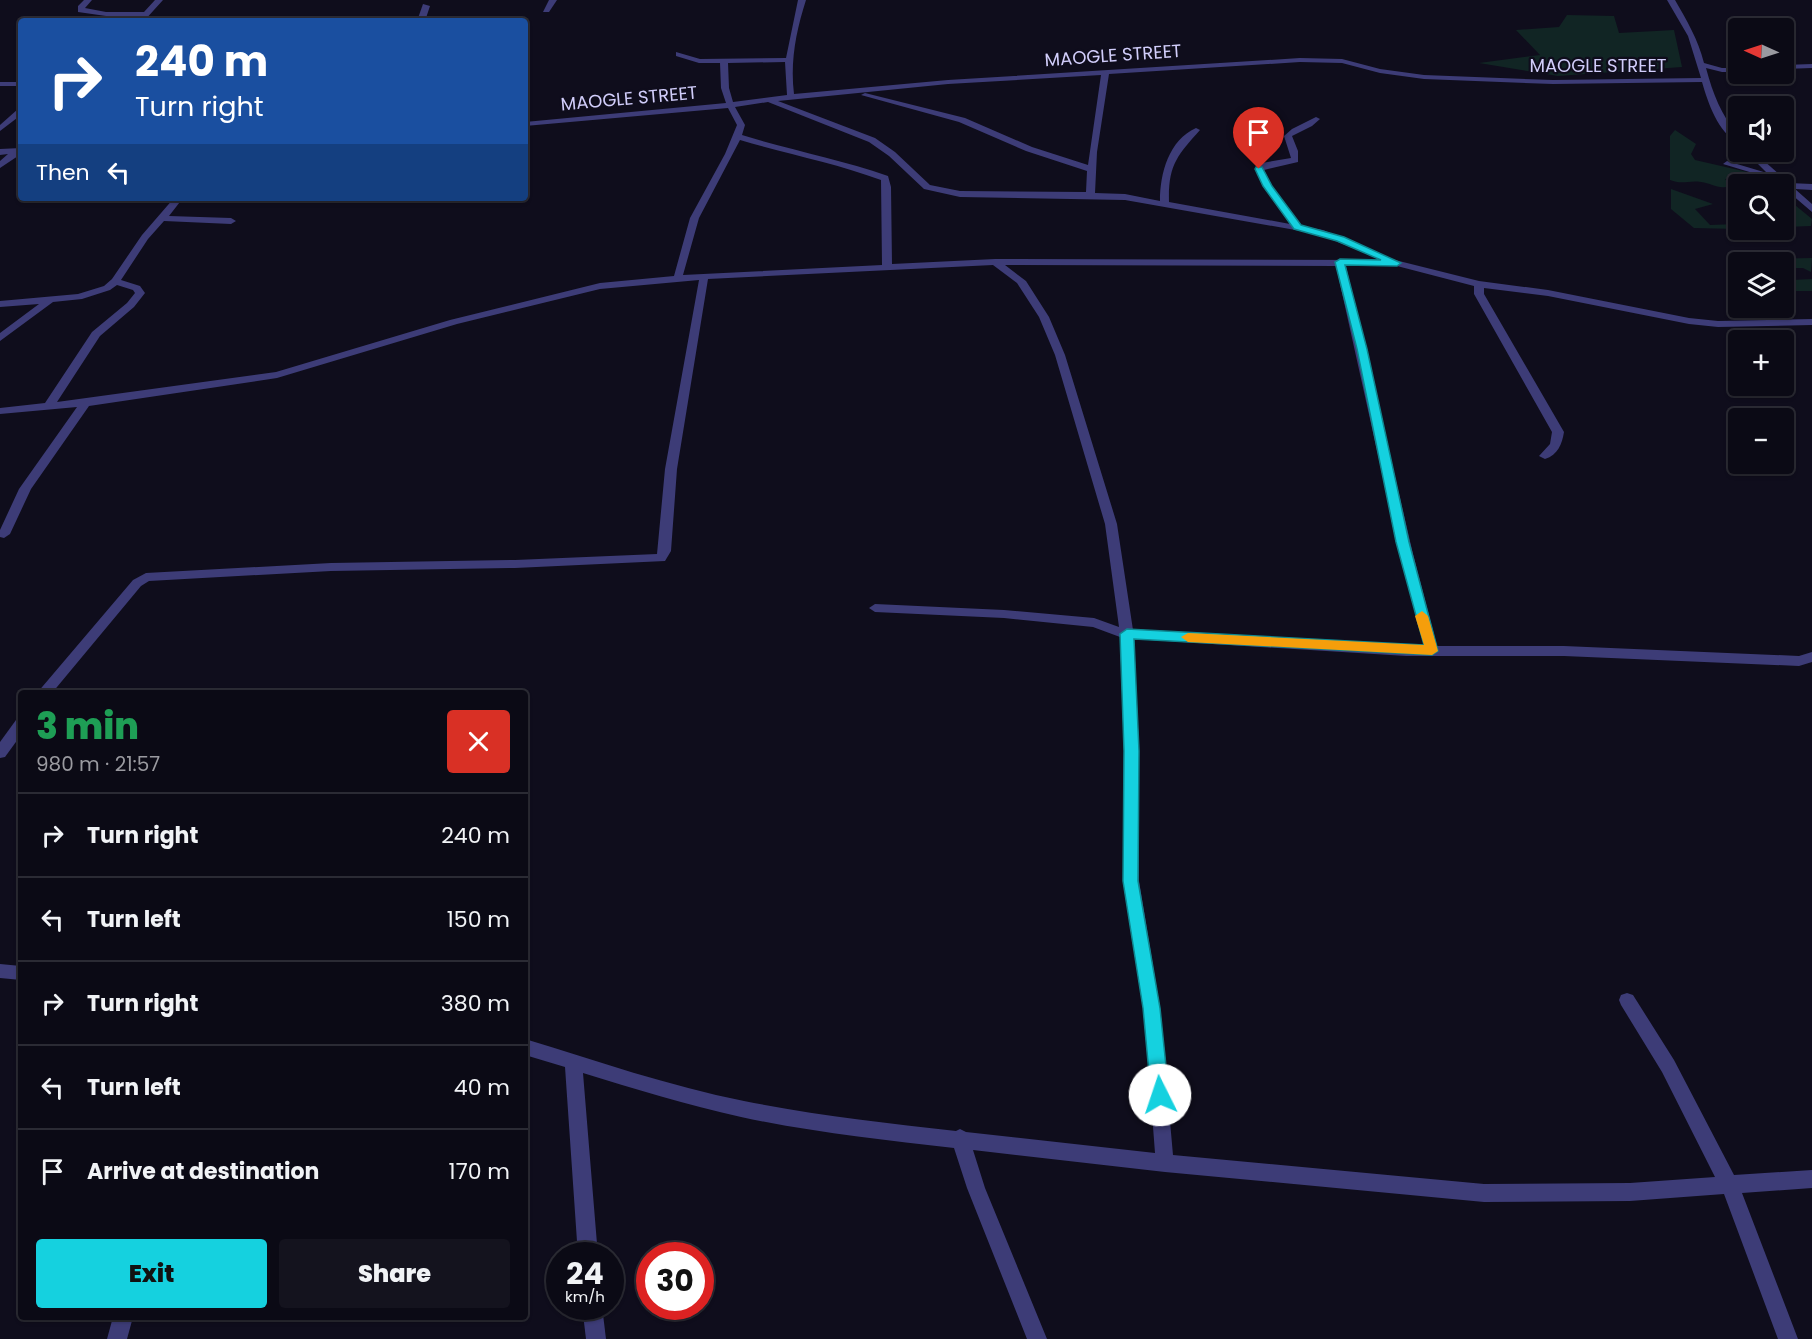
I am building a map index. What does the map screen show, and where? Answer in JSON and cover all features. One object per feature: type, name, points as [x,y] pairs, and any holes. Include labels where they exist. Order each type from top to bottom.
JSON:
[{"type":"street","points":[[88,0],[81,10],[106,14],[146,14]]},
{"type":"street","points":[[143,18],[159,0]]},
{"type":"street","points":[[546,10],[553,0]]},
{"type":"street","points":[[791,98],[790,60],[802,0]]},
{"type":"street","points":[[1671,0],[1691,33],[1715,112],[1728,128]]},
{"type":"street","points":[[422,18],[426,6]]},
{"type":"street","points":[[679,54],[699,61],[790,60]]},
{"type":"street","name":"MAOGLE STREET","points":[[528,124],[958,82],[1212,64],[1322,59],[1342,61],[1395,74],[1424,77],[1563,82],[1703,77],[1722,70]]},
{"type":"street","points":[[678,279],[702,201],[719,173],[741,121],[730,104],[725,88],[724,61]]},
{"type":"street","points":[[1700,64],[1728,70]]},
{"type":"street","points":[[1794,67],[1812,66]]},
{"type":"street","points":[[1090,195],[1091,169],[1105,73]]},
{"type":"street","points":[[0,84],[18,84]]},
{"type":"street","points":[[845,93],[888,100],[943,114],[1029,149],[1091,169]]},
{"type":"street","points":[[770,99],[872,140],[892,154],[920,182],[941,191],[1029,196],[1090,195],[1165,204],[1297,227],[1340,239],[1397,263],[1479,284],[1548,293],[1689,321],[1718,324],[1812,322]]},
{"type":"street","points":[[0,129],[18,115]]},
{"type":"street","points":[[1297,227],[1259,169],[1265,165],[1295,160],[1288,136],[1294,131],[1309,126],[1316,119]]},
{"type":"street","points":[[1165,204],[1166,167],[1180,145],[1196,130]]},
{"type":"street","points":[[736,136],[793,153],[852,166],[885,177],[887,269]]},
{"type":"street","points":[[0,152],[18,152]]},
{"type":"street","points":[[0,165],[18,152]]},
{"type":"street","points":[[1761,162],[1775,174]]},
{"type":"street","points":[[1727,164],[1764,174]]},
{"type":"street","points":[[1794,186],[1812,187]]},
{"type":"street","points":[[1794,193],[1812,210]]},
{"type":"street","points":[[0,304],[98,293],[115,281],[161,218],[176,201]]},
{"type":"street","points":[[161,218],[231,221]]},
{"type":"street","points":[[0,411],[85,403],[277,375],[422,331],[580,290],[678,279],[995,262],[1397,263]]},
{"type":"street","points":[[995,262],[1021,280],[1044,317],[1060,355],[1096,467],[1111,524],[1127,634],[1131,751],[1131,881],[1152,1008],[1165,1162]]},
{"type":"street","points":[[1340,262],[1365,360],[1402,542],[1432,651]]},
{"type":"street","points":[[47,690],[137,583],[146,577],[331,567],[526,564],[661,558],[665,551],[671,469],[704,277]]},
{"type":"street","points":[[49,406],[96,333],[134,304],[140,293],[137,288],[115,281]]},
{"type":"street","points":[[1479,284],[1479,294],[1558,432],[1556,445],[1545,456]]},
{"type":"street","points":[[0,338],[50,300]]},
{"type":"street","points":[[4,534],[26,489],[85,403]]},
{"type":"street","points":[[875,608],[1004,614],[1094,624],[1127,634],[1432,651],[1575,651],[1778,661],[1799,661],[1812,657]]},
{"type":"street","points":[[0,753],[18,728]]},
{"type":"street","points":[[0,971],[18,973]]},
{"type":"street","points":[[1628,1000],[1668,1066],[1729,1184],[1788,1339]]},
{"type":"street","points":[[528,1048],[667,1091],[744,1109],[854,1128],[1165,1162],[1484,1193],[1690,1190],[1729,1184],[1812,1179]]},
{"type":"street","points":[[573,1061],[587,1242]]},
{"type":"street","points":[[960,1138],[976,1188],[1037,1339]]},
{"type":"street","points":[[117,1339],[122,1320]]},
{"type":"street","points":[[594,1320],[596,1339]]},
{"type":"green space","points":[[1567,15],[1614,16],[1619,33],[1674,30],[1682,67],[1558,76],[1479,63],[1540,55],[1516,30],[1559,27]]},
{"type":"green space","points":[[1675,130],[1696,144],[1691,154],[1695,160],[1756,174],[1728,174],[1728,179],[1725,179],[1728,183],[1726,187],[1701,182],[1670,180],[1670,136]]},
{"type":"green space","points":[[1671,189],[1713,204],[1695,209],[1710,225],[1728,224],[1728,229],[1694,228],[1671,209]]},
{"type":"green space","points":[[1794,204],[1812,219],[1811,226],[1794,227]]},
{"type":"green space","points":[[1794,258],[1812,258],[1811,272],[1803,268],[1794,268]]},
{"type":"green space","points":[[1812,279],[1812,291],[1794,291],[1794,280]]},
{"type":"slow traffic","points":[[1188,637],[1432,651],[1422,616]]},
{"type":"route","points":[[1160,1095],[1152,1008],[1131,881],[1131,751],[1127,634],[1432,651],[1402,542],[1362,349],[1340,262],[1397,263],[1340,239],[1297,227],[1259,169]]}]
